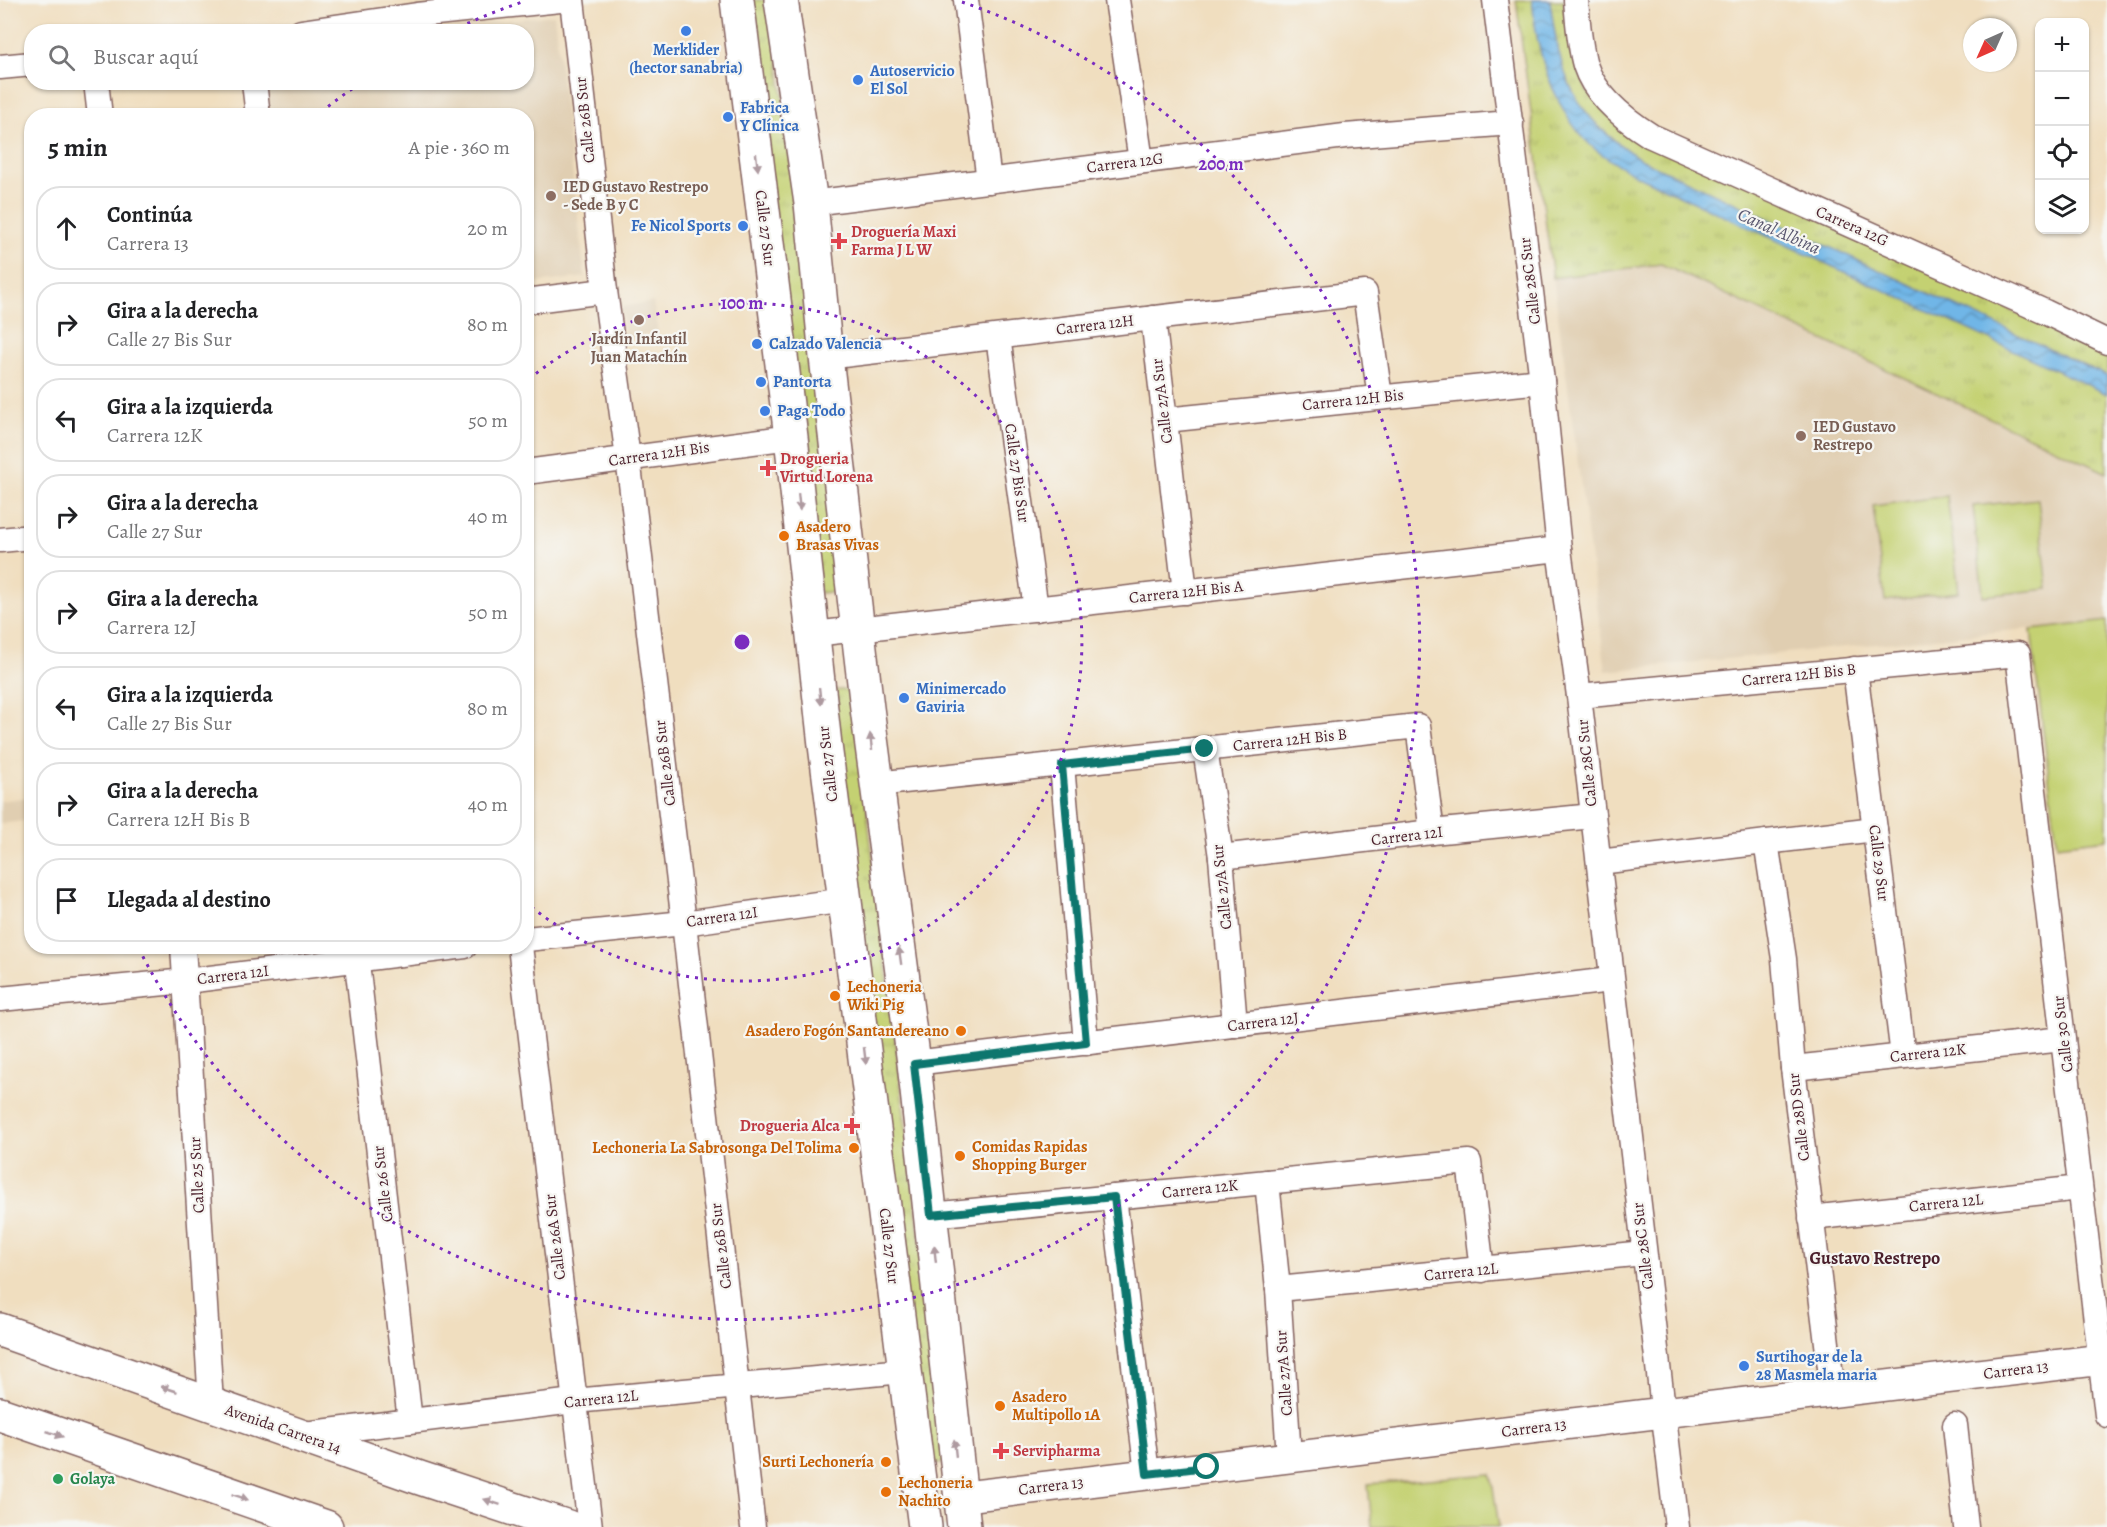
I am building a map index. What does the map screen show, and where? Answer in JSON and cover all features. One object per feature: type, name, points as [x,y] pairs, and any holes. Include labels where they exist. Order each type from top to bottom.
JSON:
[{"type":"main road","name":"Calle 27 Sur","points":[[737,0],[845,900],[925,1527]]},
{"type":"main road","points":[[781,0],[811,203],[826,357],[876,784],[914,1064],[962,1512]]},
{"type":"main road","name":"Avenida Carrera 14","points":[[0,1330],[568,1527]]},
{"type":"main road","points":[[0,1414],[326,1527]]},
{"type":"street","points":[[339,24],[416,8],[560,0]]},
{"type":"street","name":"Calle 26B Sur","points":[[572,0],[604,291],[628,458],[684,923],[753,1527]]},
{"type":"street","points":[[966,0],[989,181]]},
{"type":"street","points":[[1117,0],[1141,161]]},
{"type":"street","name":"Calle 28C Sur","points":[[1495,0],[1542,381],[1559,549],[1580,696],[1611,980],[1677,1527]]},
{"type":"street","name":"Carrera 12G","points":[[1576,0],[1581,47],[1586,67],[1594,84],[1605,98],[1636,127],[1665,144],[2107,342]]},
{"type":"street","points":[[0,67],[24,65]]},
{"type":"street","points":[[97,90],[99,108]]},
{"type":"street","points":[[255,90],[257,108]]},
{"type":"street","name":"Carrera 12G","points":[[811,203],[1345,136],[1511,123]]},
{"type":"street","points":[[534,300],[604,291]]},
{"type":"street","name":"Carrera 12H","points":[[826,357],[1365,293],[1380,397]]},
{"type":"street","name":"Calle 27A Sur","points":[[1153,318],[1185,592]]},
{"type":"street","name":"Calle 27 Bis Sur","points":[[998,337],[1036,609]]},
{"type":"street","name":"Carrera 12H Bis","points":[[1164,420],[1542,381]]},
{"type":"street","name":"Carrera 12H Bis","points":[[534,471],[791,437]]},
{"type":"street","points":[[0,540],[24,538]]},
{"type":"street","name":"Carrera 12H Bis A","points":[[814,634],[1559,549]]},
{"type":"street","name":"Carrera 12H Bis B","points":[[1580,696],[2019,654]]},
{"type":"street","name":"Calle 30 Sur","points":[[2019,654],[2080,1188],[2104,1360],[2107,1414]]},
{"type":"street","name":"Calle 29 Sur","points":[[1855,669],[1903,1056]]},
{"type":"street","name":"Carrera 12H Bis B","points":[[876,784],[1418,726],[1432,832]]},
{"type":"street","name":"Calle 27A Sur","points":[[1205,749],[1221,857],[1235,1025]]},
{"type":"street","points":[[1062,765],[1086,1043]]},
{"type":"street","name":"Carrera 12I","points":[[1221,857],[1593,816]]},
{"type":"street","points":[[1599,862],[1875,829]]},
{"type":"street","name":"Calle 28D Sur","points":[[1766,842],[1784,959],[1793,1068],[1833,1392]]},
{"type":"street","name":"Carrera 12I","points":[[534,938],[684,923],[845,900]]},
{"type":"street","name":"Calle 25 Sur","points":[[184,954],[211,1404]]},
{"type":"street","name":"Carrera 12I","points":[[0,999],[186,981],[356,954]]},
{"type":"street","name":"Calle 26 Sur","points":[[356,954],[410,1421]]},
{"type":"street","name":"Calle 26A Sur","points":[[521,954],[590,1527]]},
{"type":"street","name":"Carrera 12J","points":[[914,1064],[1611,980]]},
{"type":"street","name":"Carrera 12K","points":[[1793,1068],[2063,1039]]},
{"type":"street","name":"Carrera 12K","points":[[931,1215],[1469,1162],[1482,1270]]},
{"type":"street","name":"Calle 27A Sur","points":[[1267,1182],[1278,1290],[1289,1457]]},
{"type":"street","name":"Carrera 12L","points":[[1811,1218],[2080,1188]]},
{"type":"street","points":[[1114,1197],[1147,1474]]},
{"type":"street","name":"Carrera 12L","points":[[1278,1290],[1644,1253]]},
{"type":"street","name":"Carrera 13","points":[[962,1512],[1147,1474],[2104,1360]]},
{"type":"street","name":"Carrera 12L","points":[[299,1435],[574,1401],[904,1371]]},
{"type":"street","points":[[1955,1425],[1966,1527]]},
{"type":"shaded area","name":"IED Gustavo Restrepo - Sede B y C","points":[[554,15],[585,277],[534,283],[534,108],[265,108],[263,90],[534,90],[534,24],[471,24]]},
{"type":"shaded area","name":"IED Gustavo Restrepo","points":[[1661,264],[2107,473],[2107,621],[1606,671],[1553,278]]},
{"type":"shaded area","name":"Jardín Infantil Juan Matachín","points":[[653,302],[658,333],[626,338],[621,307]]},
{"type":"shaded area","points":[[24,798],[24,821],[0,824],[0,801]]},
{"type":"green space","points":[[748,0],[771,0],[843,591],[820,593]]},
{"type":"green space","points":[[1516,0],[1563,0],[1573,57],[1587,92],[1932,273],[2107,356],[2107,473],[1661,264],[1553,278]]},
{"type":"green space","points":[[1947,496],[1959,592],[1885,601],[1873,506]]},
{"type":"green space","points":[[2038,499],[2048,589],[1983,596],[1973,506]]},
{"type":"green space","points":[[2107,621],[2107,839],[2057,845],[2031,630]]},
{"type":"green space","points":[[852,689],[947,1462],[925,1465],[830,691]]},
{"type":"green space","points":[[1491,1474],[1499,1527],[1372,1527],[1368,1484]]},
{"type":"water","name":"Canal Albina","points":[[1532,0],[1550,0],[1565,73],[1584,109],[1599,126],[1640,159],[2107,376],[2107,394],[1640,177],[1607,158],[1576,129],[1553,88],[1538,40]]},
{"type":"place","name":"Merklider (hector sanabria)","points":[[686,31]]},
{"type":"place","name":"Autoservicio El Sol","points":[[858,80]]},
{"type":"place","name":"Fabrica Y Clínica","points":[[728,117]]},
{"type":"place","name":"IED Gustavo Restrepo - Sede B y C","points":[[551,196]]},
{"type":"place","name":"Fe Nicol Sports","points":[[743,226]]},
{"type":"place","name":"Droguería Maxi Farma J L W","points":[[839,241]]},
{"type":"place","name":"Jardín Infantil Juan Matachín","points":[[639,320]]},
{"type":"place","name":"Calzado Valencia","points":[[757,344]]},
{"type":"place","name":"Pantorta","points":[[761,382]]},
{"type":"place","name":"Paga Todo","points":[[765,411]]},
{"type":"place","name":"IED Gustavo Restrepo","points":[[1801,436]]},
{"type":"place","name":"Drogueria Virtud Lorena","points":[[768,468]]},
{"type":"place","name":"Asadero Brasas Vivas","points":[[784,536]]},
{"type":"place","name":"Minimercado Gaviria","points":[[904,698]]},
{"type":"place","name":"Lechoneria Wiki Pig","points":[[835,996]]},
{"type":"place","name":"Asadero Fogón Santandereano","points":[[961,1031]]},
{"type":"place","name":"Drogueria Alca","points":[[852,1126]]},
{"type":"place","name":"Lechoneria La Sabrosonga Del Tolima","points":[[854,1148]]},
{"type":"place","name":"Comidas Rapidas Shopping Burger","points":[[960,1156]]},
{"type":"place","name":"Surtihogar de la 28 Masmela maria","points":[[1744,1366]]},
{"type":"place","name":"Asadero Multipollo 1A","points":[[1000,1406]]},
{"type":"place","name":"Servipharma","points":[[1001,1451]]},
{"type":"place","name":"Surti Lechonería","points":[[886,1462]]},
{"type":"place","name":"Golaya","points":[[58,1479]]},
{"type":"place","name":"Lechoneria Nachito","points":[[886,1492]]},
{"type":"district","name":"Gustavo Restrepo","points":[[1875,1258]]},
{"type":"route","points":[[1205,749],[1062,765],[1086,1043],[914,1064],[931,1215],[1114,1197],[1147,1474],[1207,1467]]}]
